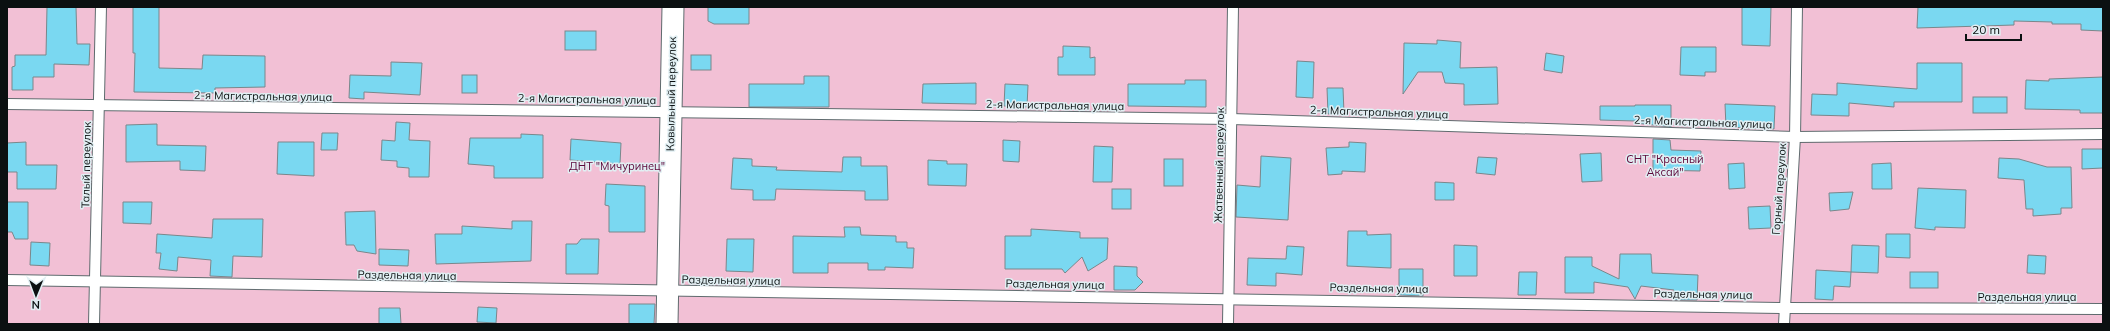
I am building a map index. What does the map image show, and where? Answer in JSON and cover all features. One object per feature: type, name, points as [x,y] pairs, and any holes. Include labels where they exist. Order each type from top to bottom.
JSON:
[{"type":"street","name":"Ковыльный переулок","points":[[667,324],[673,7]]},
{"type":"lane","name":"Талый переулок","points":[[94,324],[101,7]]},
{"type":"lane","name":"Жатвенный переулок","points":[[1228,324],[1233,7]]},
{"type":"lane","name":"Горный переулок","points":[[1784,324],[1795,138],[1798,7]]},
{"type":"lane","name":"2-я Магистральная улица","points":[[7,104],[1231,119],[1795,138],[2103,134]]},
{"type":"lane","name":"Раздельная улица","points":[[7,280],[668,291],[1228,298],[1784,308],[2103,309]]},
{"type":"green space","points":[[7,7],[2103,7],[2103,324],[7,324]]},
{"type":"building","points":[[47,7],[76,7],[77,44],[90,44],[89,65],[54,64],[54,77],[33,77],[33,90],[12,90],[12,67],[15,66],[15,55],[46,55]]},
{"type":"building","points":[[133,7],[159,7],[159,68],[202,69],[203,55],[265,56],[265,87],[215,88],[215,93],[134,92],[135,53],[133,53]]},
{"type":"building","points":[[708,7],[749,7],[749,24],[714,24],[708,21]]},
{"type":"building","points":[[1742,7],[1771,7],[1770,46],[1742,45]]},
{"type":"building","points":[[1918,7],[2103,7],[2103,31],[2081,30],[2081,24],[2052,24],[2052,22],[2014,21],[2014,25],[1917,28]]},
{"type":"building","points":[[565,31],[596,31],[596,50],[565,50]]},
{"type":"building","points":[[1437,40],[1461,42],[1460,68],[1497,67],[1498,104],[1464,105],[1464,84],[1445,83],[1442,72],[1418,72],[1403,94],[1404,43],[1437,44]]},
{"type":"building","points":[[1063,46],[1090,47],[1090,58],[1095,57],[1095,75],[1058,75],[1058,57],[1063,57]]},
{"type":"building","points":[[1681,47],[1716,47],[1716,72],[1705,72],[1705,76],[1680,75]]},
{"type":"building","points":[[1546,53],[1564,56],[1562,73],[1544,70]]},
{"type":"building","points":[[691,55],[711,55],[711,70],[691,70]]},
{"type":"building","points":[[1297,61],[1314,62],[1313,98],[1296,97]]},
{"type":"building","points":[[391,62],[422,63],[420,95],[364,92],[364,99],[349,98],[350,75],[391,76]]},
{"type":"building","points":[[1917,63],[1962,63],[1962,102],[1894,102],[1894,107],[1849,103],[1849,116],[1811,115],[1812,94],[1837,95],[1837,83],[1917,89]]},
{"type":"building","points":[[462,75],[477,75],[477,93],[462,93]]},
{"type":"building","points":[[804,76],[829,76],[829,107],[749,107],[749,84],[804,84]]},
{"type":"building","points":[[2103,77],[2103,113],[2080,113],[2080,110],[2025,109],[2026,80],[2049,81],[2049,79]]},
{"type":"building","points":[[1185,80],[1206,80],[1206,107],[1128,106],[1128,84],[1185,84]]},
{"type":"building","points":[[976,83],[976,104],[922,103],[923,84]]},
{"type":"building","points":[[1005,84],[1028,85],[1027,107],[1004,106]]},
{"type":"building","points":[[1327,88],[1343,88],[1344,113],[1328,114]]},
{"type":"building","points":[[1973,97],[2007,97],[2007,113],[1973,113]]},
{"type":"building","points":[[1725,104],[1775,106],[1774,129],[1726,127]]},
{"type":"building","points":[[1671,105],[1671,127],[1635,123],[1635,121],[1600,120],[1600,106]]},
{"type":"building","points":[[396,122],[410,123],[409,140],[430,141],[429,177],[409,177],[409,168],[397,167],[397,161],[381,160],[382,140],[395,141]]},
{"type":"building","points":[[157,124],[157,145],[206,146],[205,171],[180,170],[180,161],[126,162],[126,125]]},
{"type":"building","points":[[322,133],[338,133],[337,150],[321,150]]},
{"type":"building","points":[[521,134],[543,135],[543,178],[494,178],[494,166],[468,164],[470,138],[521,138]]},
{"type":"building","points":[[571,139],[621,143],[620,164],[570,160]]},
{"type":"building","points":[[1653,139],[1670,140],[1671,150],[1701,151],[1700,171],[1653,170]]},
{"type":"building","points":[[1003,140],[1020,141],[1019,162],[1003,161]]},
{"type":"building","points":[[26,142],[26,165],[57,165],[56,189],[17,189],[17,172],[7,172],[7,143]]},
{"type":"building","points":[[278,142],[314,142],[314,176],[277,174]]},
{"type":"building","points":[[1349,142],[1366,143],[1365,172],[1342,171],[1342,174],[1328,175],[1326,148],[1349,147]]},
{"type":"building","points":[[1094,146],[1113,147],[1112,182],[1093,182]]},
{"type":"building","points":[[2082,149],[2103,149],[2103,168],[2082,169]]},
{"type":"building","points":[[1601,153],[1602,181],[1582,182],[1580,154]]},
{"type":"building","points":[[1261,156],[1291,158],[1288,220],[1236,217],[1237,185],[1260,187]]},
{"type":"building","points":[[843,157],[861,157],[861,166],[887,166],[888,200],[865,200],[865,191],[776,189],[775,200],[753,200],[753,190],[731,189],[733,158],[752,159],[752,166],[777,167],[776,170],[842,172]]},
{"type":"building","points":[[1478,157],[1497,158],[1495,175],[1476,173]]},
{"type":"building","points":[[1999,158],[2019,159],[2047,167],[2071,167],[2072,208],[2061,208],[2061,214],[2033,216],[2033,209],[2026,209],[2024,180],[1998,178]]},
{"type":"building","points":[[1164,159],[1183,159],[1183,186],[1164,186]]},
{"type":"building","points":[[928,160],[947,161],[947,164],[967,164],[966,186],[928,185]]},
{"type":"building","points":[[1744,163],[1745,188],[1729,189],[1728,164]]},
{"type":"building","points":[[1891,163],[1892,189],[1872,189],[1872,164]]},
{"type":"building","points":[[1435,182],[1454,183],[1454,200],[1435,200]]},
{"type":"building","points":[[606,184],[645,186],[645,232],[609,232],[609,206],[605,205]]},
{"type":"building","points":[[1918,188],[1966,190],[1965,228],[1935,227],[1935,230],[1915,228]]},
{"type":"building","points":[[1112,189],[1131,189],[1131,209],[1112,209]]},
{"type":"building","points":[[1853,192],[1849,209],[1830,211],[1829,193]]},
{"type":"building","points":[[7,202],[28,202],[28,239],[15,239],[12,232],[7,232]]},
{"type":"building","points":[[123,202],[152,202],[151,224],[123,223]]},
{"type":"building","points":[[1770,206],[1771,228],[1749,229],[1748,207]]},
{"type":"building","points":[[375,211],[376,254],[357,251],[354,245],[346,245],[345,212]]},
{"type":"building","points":[[213,219],[263,219],[262,257],[233,256],[232,277],[210,276],[211,260],[178,257],[177,271],[159,269],[161,253],[156,253],[157,234],[212,238]]},
{"type":"building","points":[[512,221],[532,221],[531,261],[436,264],[435,234],[462,234],[462,226],[512,229]]},
{"type":"building","points":[[844,227],[860,227],[861,235],[896,236],[896,242],[907,242],[907,248],[914,248],[913,268],[885,267],[885,270],[868,270],[868,263],[828,263],[828,273],[793,273],[793,236],[845,237]]},
{"type":"building","points":[[1031,229],[1080,232],[1080,238],[1108,238],[1107,259],[1088,271],[1082,257],[1065,273],[1062,269],[1005,269],[1005,236],[1031,236]]},
{"type":"building","points":[[1348,231],[1367,231],[1367,235],[1391,234],[1391,268],[1347,266]]},
{"type":"building","points":[[1886,234],[1910,234],[1910,258],[1886,257]]},
{"type":"building","points":[[581,239],[599,239],[598,274],[566,274],[566,244],[577,244]]},
{"type":"building","points":[[727,239],[754,239],[753,272],[726,271]]},
{"type":"building","points":[[31,242],[50,243],[49,266],[30,265]]},
{"type":"building","points":[[1454,245],[1477,246],[1477,276],[1454,276]]},
{"type":"building","points":[[1852,245],[1879,246],[1878,273],[1851,272]]},
{"type":"building","points":[[1287,246],[1304,247],[1302,275],[1276,273],[1276,286],[1247,285],[1248,258],[1286,259]]},
{"type":"building","points":[[379,249],[409,250],[408,266],[379,265]]},
{"type":"building","points":[[1620,254],[1651,254],[1652,273],[1698,275],[1697,300],[1673,300],[1674,290],[1641,286],[1635,299],[1628,287],[1594,282],[1594,293],[1565,293],[1565,257],[1592,257],[1592,266],[1619,279]]},
{"type":"building","points":[[2028,255],[2046,256],[2045,274],[2027,273]]},
{"type":"building","points":[[1114,266],[1137,267],[1137,276],[1143,282],[1135,290],[1114,290]]},
{"type":"building","points":[[1399,269],[1423,269],[1423,296],[1399,295]]},
{"type":"building","points":[[1816,270],[1851,272],[1850,287],[1834,286],[1833,300],[1815,299]]},
{"type":"building","points":[[1519,272],[1537,272],[1536,295],[1518,295]]},
{"type":"building","points":[[1910,272],[1938,272],[1938,288],[1910,288]]},
{"type":"building","points":[[629,304],[655,304],[654,324],[629,324]]},
{"type":"building","points":[[478,307],[497,308],[496,323],[477,322]]},
{"type":"building","points":[[379,308],[400,308],[401,324],[379,324]]},
{"type":"park label","name":"СНТ \"Красный Аксай\"","points":[[1665,165]]},
{"type":"park label","name":"ДНТ \"Мичуринец\"","points":[[617,166]]}]
